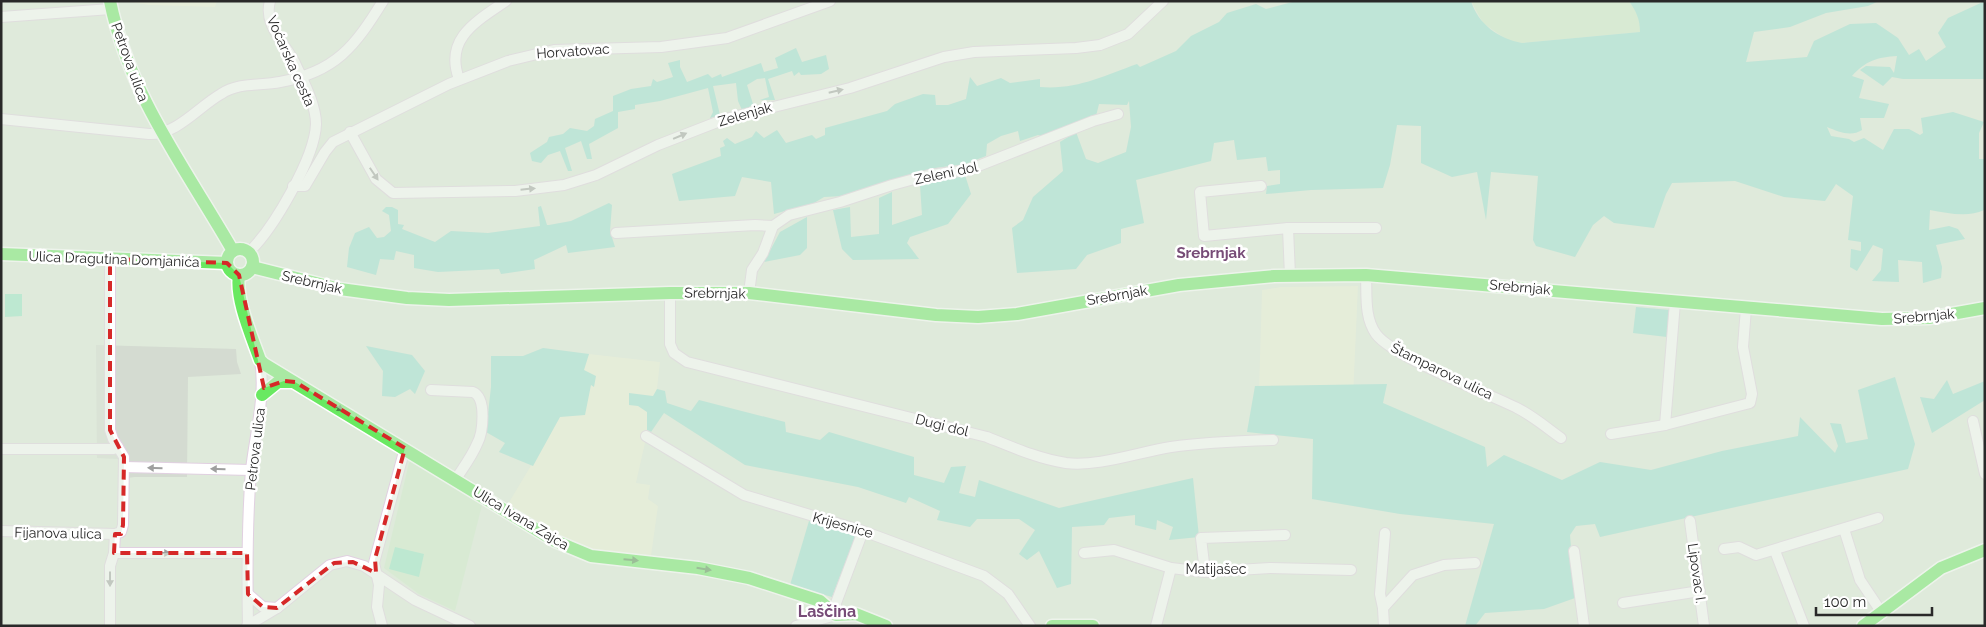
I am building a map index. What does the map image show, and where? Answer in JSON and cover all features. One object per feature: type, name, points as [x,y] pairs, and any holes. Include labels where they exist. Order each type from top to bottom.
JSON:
[{"type":"main road","name":"Petrova ulica","points":[[110,5],[136,81],[161,133],[233,251]]},
{"type":"main road","points":[[242,248],[249,252],[252,257],[252,267],[247,273],[239,275],[230,271],[227,264],[228,256],[233,251],[242,248]]},
{"type":"main road","name":"Ulica Dragutina Domjanića","points":[[1,254],[227,264]]},
{"type":"main road","name":"Srebrnjak","points":[[252,267],[340,289],[407,298],[449,300],[670,292],[749,293],[936,315],[978,317],[1017,314],[1162,287],[1290,276],[1366,275],[1906,320],[1948,316],[1985,308]]},
{"type":"main road","name":"Petrova ulica","points":[[239,275],[238,284],[247,321],[260,360]]},
{"type":"main road","name":"Ulica Ivana Zajca","points":[[260,360],[555,541],[576,551],[599,557],[698,568],[749,578],[820,601],[836,615]]},
{"type":"main road","points":[[262,395],[269,387],[278,382],[295,382]]},
{"type":"main road","points":[[1866,625],[1942,568],[1985,550]]},
{"type":"main road","points":[[836,615],[853,614],[886,626]]},
{"type":"main road","points":[[1052,626],[1072,624],[1093,626]]},
{"type":"street","name":"Voćarska cesta","points":[[249,252],[266,233],[293,186],[311,149],[316,124],[301,77],[268,18],[270,1]]},
{"type":"street","points":[[1,119],[149,134],[161,133],[174,127],[222,93],[237,87],[280,82],[301,77],[329,64],[345,54],[358,40],[383,1]]},
{"type":"street","points":[[459,79],[454,65],[455,54],[468,27],[506,1]]},
{"type":"street","name":"Horvatovac","points":[[293,186],[305,186],[330,146],[350,132],[459,79],[533,53],[554,50],[661,47],[727,38],[830,1]]},
{"type":"street","name":"Zelenjak","points":[[350,132],[376,179],[393,193],[515,190],[564,186],[596,175],[658,145],[725,119],[850,88],[944,57],[974,52],[1076,48],[1100,45],[1128,34],[1163,1]]},
{"type":"street","points":[[1,17],[110,5]]},
{"type":"street","name":"Zeleni dol","points":[[773,226],[789,215],[840,202],[892,185],[929,175],[968,170],[1092,121],[1118,114]]},
{"type":"street","points":[[1262,186],[1200,192],[1204,236],[1288,228],[1376,228]]},
{"type":"street","points":[[616,233],[755,225],[773,226],[763,253],[752,270],[749,293]]},
{"type":"street","points":[[1288,228],[1290,276]]},
{"type":"street","points":[[110,259],[108,358],[110,430],[123,453],[124,467],[123,525],[121,532],[115,534],[114,553],[110,566],[110,626]]},
{"type":"street","name":"Štamparova ulica","points":[[1366,275],[1368,315],[1376,333],[1383,342],[1404,354],[1520,409],[1561,438]]},
{"type":"street","name":"Dugi dol","points":[[670,292],[670,344],[674,353],[687,362],[987,437],[1024,452],[1066,463],[1096,464],[1135,453],[1194,444],[1273,440]]},
{"type":"street","points":[[1665,425],[1675,302]]},
{"type":"street","points":[[1610,434],[1665,425],[1750,403],[1752,394],[1742,347],[1746,308]]},
{"type":"street","name":"Petrova ulica","points":[[248,626],[247,553],[251,470],[263,381],[260,360]]},
{"type":"street","points":[[432,390],[473,392],[481,399],[478,442],[456,479]]},
{"type":"street","points":[[1973,421],[1985,474]]},
{"type":"street","name":"Krijesnice","points":[[646,436],[744,495],[863,530],[984,576],[1008,594],[1030,626]]},
{"type":"street","points":[[1,449],[113,449],[118,446]]},
{"type":"street","points":[[382,626],[377,607],[379,585],[375,559],[405,448]]},
{"type":"street","points":[[124,467],[251,470]]},
{"type":"street","points":[[1724,549],[1739,547],[1756,555],[1775,551],[1878,518]]},
{"type":"street","name":"Lipovac I.","points":[[1690,521],[1704,626]]},
{"type":"street","points":[[1844,529],[1860,580],[1882,613]]},
{"type":"street","points":[[796,626],[836,615],[836,603],[863,530]]},
{"type":"street","name":"Fijanova ulica","points":[[1,532],[115,534]]},
{"type":"street","points":[[1384,533],[1380,594],[1384,626]]},
{"type":"street","points":[[1205,572],[1200,538],[1285,535]]},
{"type":"street","name":"Matijašec","points":[[1084,553],[1114,550],[1171,568],[1205,572],[1270,568],[1351,570]]},
{"type":"street","points":[[1574,550],[1584,626]]},
{"type":"street","points":[[1775,551],[1804,626]]},
{"type":"street","points":[[114,553],[247,553]]},
{"type":"street","points":[[248,626],[277,608],[334,563],[353,562],[376,573],[415,600],[470,626]]},
{"type":"street","points":[[1383,608],[1413,575],[1444,565],[1475,563]]},
{"type":"street","points":[[1156,626],[1171,568]]},
{"type":"street","points":[[1623,603],[1700,592]]},
{"type":"street","points":[[248,594],[263,607],[277,608]]},
{"type":"highlighted area","points":[[110,259],[227,263],[239,275],[264,388],[284,381],[295,382],[405,448],[375,559],[376,573],[353,562],[334,563],[277,608],[263,607],[248,594],[247,553],[114,553],[115,534],[121,534],[123,525],[124,457],[110,430]]},
{"type":"shaded area","points":[[124,1],[217,1],[215,7],[149,5]]},
{"type":"shaded area","points":[[1296,1],[1471,1],[1479,17],[1490,29],[1505,38],[1522,43],[1640,32],[1637,15],[1629,1],[1879,1],[1868,6],[1826,13],[1790,27],[1754,32],[1746,62],[1807,57],[1814,41],[1850,24],[1876,23],[1898,38],[1909,55],[1919,49],[1926,61],[1946,47],[1938,33],[1948,18],[1985,1],[1985,79],[1903,79],[1892,77],[1883,86],[1860,70],[1866,66],[1890,67],[1894,73],[1897,56],[1884,57],[1867,63],[1852,76],[1864,80],[1859,98],[1889,104],[1884,118],[1860,118],[1862,130],[1854,133],[1840,132],[1827,127],[1831,136],[1849,139],[1854,142],[1864,138],[1883,150],[1894,129],[1909,129],[1920,135],[1923,133],[1921,118],[1953,112],[1984,122],[1979,133],[1979,159],[1985,159],[1985,212],[1984,210],[1971,214],[1957,214],[1930,210],[1929,230],[1949,226],[1958,229],[1965,239],[1936,245],[1942,267],[1941,278],[1923,283],[1922,262],[1898,260],[1899,282],[1872,281],[1881,270],[1883,249],[1873,245],[1857,271],[1850,267],[1851,249],[1861,251],[1861,242],[1848,240],[1853,196],[1836,184],[1825,201],[1784,197],[1735,181],[1672,183],[1654,228],[1614,223],[1604,216],[1593,225],[1575,257],[1536,246],[1533,240],[1538,176],[1491,172],[1486,220],[1477,172],[1452,177],[1421,163],[1421,126],[1397,125],[1390,165],[1383,188],[1311,190],[1266,194],[1267,186],[1280,184],[1280,170],[1268,171],[1266,157],[1237,160],[1234,140],[1214,143],[1211,161],[1136,180],[1144,223],[1121,229],[1121,243],[1087,255],[1076,269],[1017,273],[1012,228],[1023,220],[1033,197],[1063,171],[1060,142],[1076,132],[1086,159],[1098,163],[1126,152],[1131,127],[1129,101],[1127,105],[1099,104],[1096,116],[1044,137],[1038,135],[1020,141],[1018,131],[1001,136],[987,144],[986,156],[965,164],[935,168],[843,196],[824,197],[814,203],[774,214],[771,182],[742,177],[735,196],[679,201],[672,174],[721,156],[720,148],[725,146],[723,141],[727,138],[735,144],[752,137],[756,131],[764,138],[777,130],[786,143],[812,135],[816,139],[825,135],[825,128],[887,111],[895,104],[923,94],[935,95],[936,105],[948,105],[966,99],[970,77],[977,86],[1001,78],[1010,83],[1040,79],[1040,87],[1078,84],[1137,64],[1140,67],[1176,51],[1191,36],[1219,22],[1227,13],[1256,4],[1266,9]]},
{"type":"shaded area","points":[[1471,1],[1629,1],[1639,19],[1641,32],[1522,43],[1509,41],[1483,23]]},
{"type":"shaded area","points":[[796,48],[802,62],[826,55],[829,69],[821,74],[801,75],[799,72],[794,76],[792,71],[768,79],[775,100],[760,100],[769,97],[765,78],[757,79],[747,85],[753,104],[744,111],[738,101],[736,83],[713,86],[720,115],[710,118],[713,112],[708,88],[660,101],[635,105],[635,109],[618,112],[618,128],[589,144],[592,159],[587,159],[581,141],[565,148],[572,171],[568,171],[560,151],[548,155],[541,163],[532,161],[530,153],[547,142],[549,137],[563,134],[570,128],[587,131],[594,126],[595,119],[613,111],[613,96],[631,89],[651,86],[653,79],[657,82],[673,77],[668,63],[680,60],[680,67],[687,82],[708,74],[712,78],[721,74],[722,77],[761,63],[764,72],[778,68],[775,58]]},
{"type":"shaded area","points":[[965,175],[971,194],[948,224],[910,237],[907,243],[919,259],[853,260],[842,249],[833,210],[850,207],[851,237],[879,234],[879,198],[892,192],[892,225],[922,215],[920,185]]},
{"type":"shaded area","points":[[609,203],[612,205],[610,231],[615,247],[568,253],[566,245],[534,260],[535,269],[501,274],[499,269],[438,272],[414,268],[414,255],[396,251],[394,260],[380,259],[376,275],[347,267],[349,248],[355,233],[369,227],[377,238],[384,237],[391,231],[389,215],[382,211],[386,207],[398,210],[398,224],[404,225],[402,229],[435,242],[451,231],[488,233],[540,226],[538,207],[541,206],[547,225],[549,225],[571,221]]},
{"type":"shaded area","points":[[807,217],[807,248],[800,255],[764,262],[780,232]]},
{"type":"shaded area","points":[[1358,286],[1352,421],[1258,424],[1262,290],[1281,287]]},
{"type":"shaded area","points":[[1636,307],[1670,310],[1667,337],[1633,333]]},
{"type":"shaded area","points":[[96,345],[236,349],[237,362],[241,374],[188,377],[187,477],[135,477],[119,479],[119,459],[97,458]]},
{"type":"shaded area","points":[[366,346],[412,355],[425,371],[415,394],[410,389],[395,397],[382,396],[383,371]]},
{"type":"shaded area","points":[[543,348],[589,354],[584,370],[596,376],[594,387],[591,385],[585,415],[560,417],[533,466],[499,452],[505,443],[486,432],[491,387],[491,356],[523,356]]},
{"type":"shaded area","points":[[589,354],[660,362],[657,389],[636,483],[650,485],[648,499],[658,506],[651,556],[601,551],[584,547],[564,538],[508,504],[560,417]]},
{"type":"shaded area","points":[[1895,377],[1915,444],[1908,469],[1600,537],[1595,524],[1576,526],[1570,535],[1575,598],[1544,609],[1485,613],[1475,626],[1465,626],[1494,524],[1400,514],[1312,499],[1313,439],[1247,432],[1255,386],[1387,384],[1383,403],[1485,447],[1487,467],[1504,455],[1562,480],[1600,462],[1651,470],[1722,451],[1798,436],[1800,417],[1835,453],[1838,446],[1830,423],[1841,424],[1846,443],[1868,439],[1858,390]]},
{"type":"shaded area","points":[[1947,380],[1953,394],[1985,381],[1985,400],[1932,433],[1920,397],[1934,399]]},
{"type":"shaded area","points":[[657,389],[665,391],[667,403],[691,411],[699,400],[785,422],[786,432],[820,440],[829,432],[914,457],[914,475],[944,483],[951,467],[966,466],[959,493],[975,497],[979,480],[1059,508],[1193,478],[1199,537],[1169,540],[1173,527],[1157,520],[1156,530],[1135,525],[1135,515],[1109,518],[1104,525],[1072,527],[1071,584],[1057,588],[1039,551],[1027,560],[1019,554],[1035,530],[1019,519],[977,519],[970,527],[937,520],[940,511],[909,497],[906,503],[858,487],[745,465],[664,413],[651,432],[647,430],[647,412],[638,406],[629,405],[629,393],[653,396]]},
{"type":"shaded area","points":[[411,461],[482,505],[455,611],[419,594],[384,568]]},
{"type":"shaded area","points":[[809,521],[856,536],[832,597],[790,585]]},
{"type":"green space","points":[[5,294],[22,294],[22,316],[5,317]]},
{"type":"green space","points":[[395,547],[424,554],[419,577],[389,569]]},
{"type":"district","name":"Srebrnjak","points":[[1211,253]]},
{"type":"district","name":"Laščina","points":[[827,611]]}]
